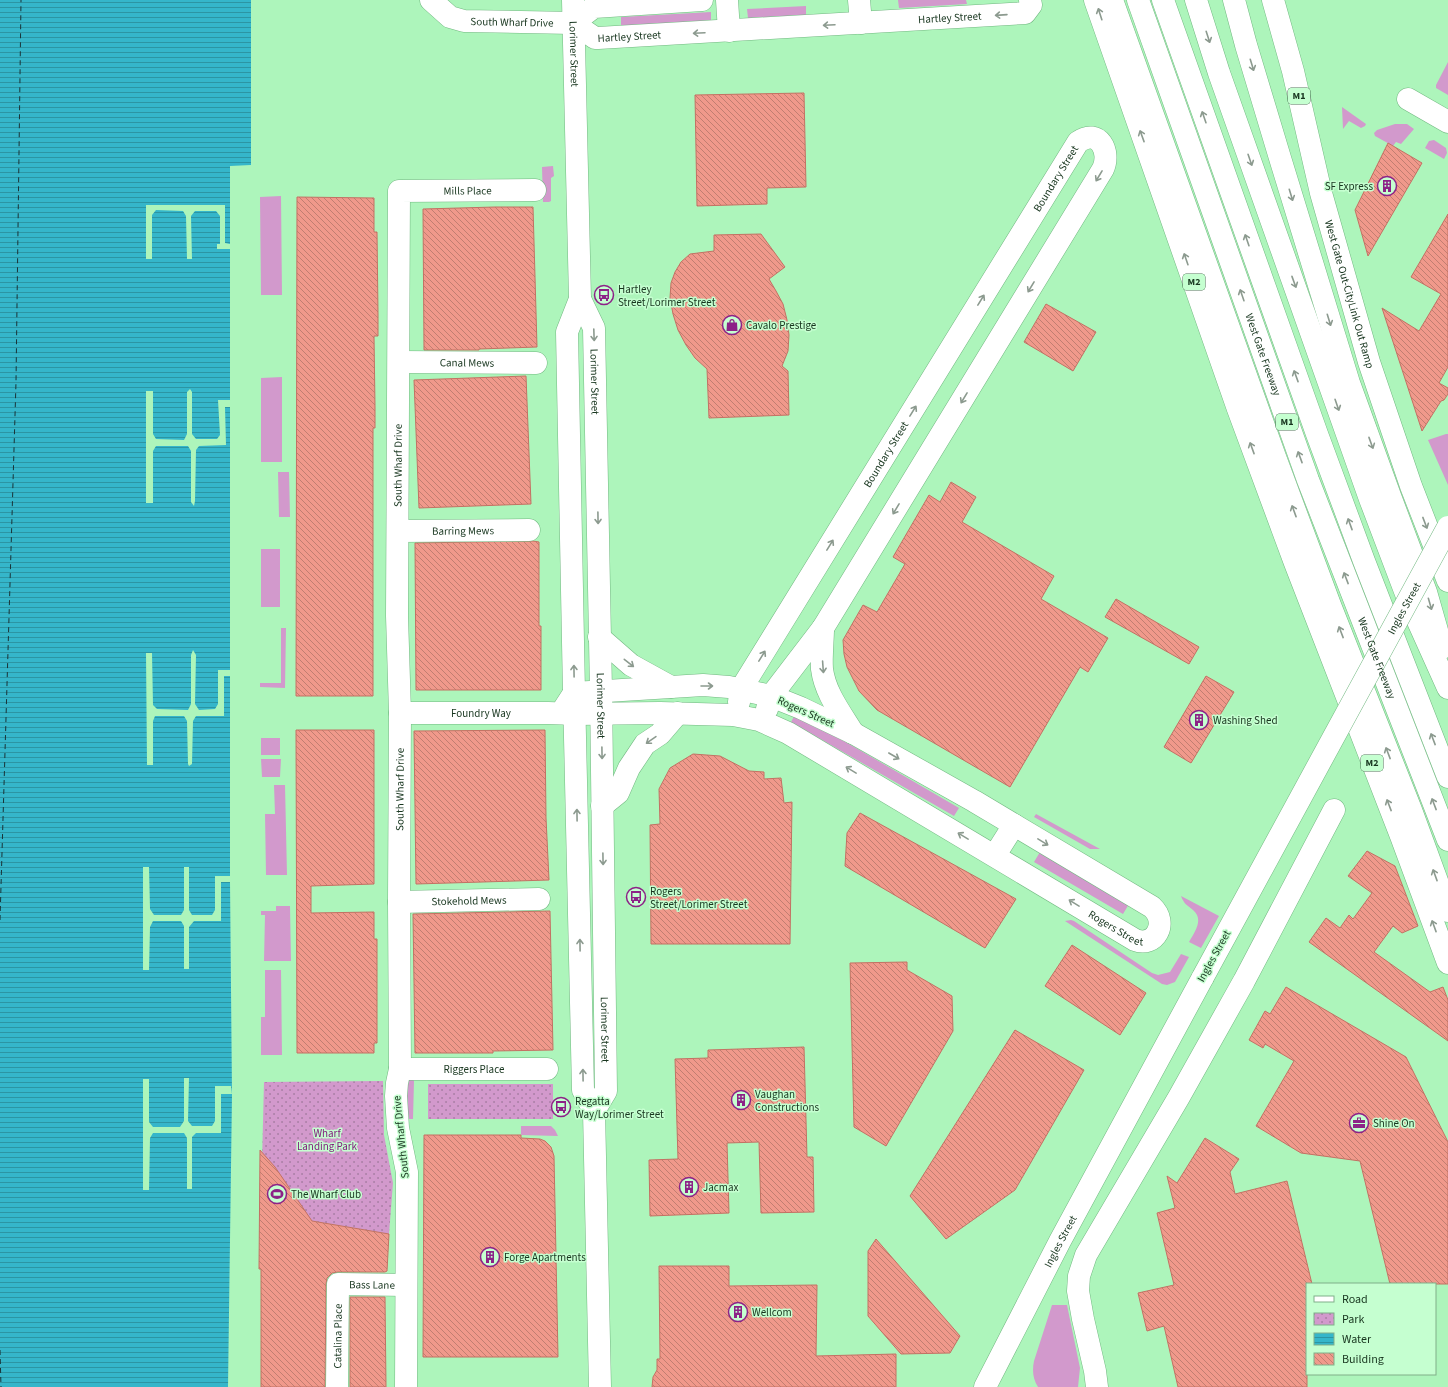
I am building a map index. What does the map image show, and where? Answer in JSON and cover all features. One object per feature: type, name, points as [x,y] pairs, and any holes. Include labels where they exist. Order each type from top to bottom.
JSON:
[{"type":"main road","name":"South Wharf Drive","points":[[430,0],[450,17],[464,21],[573,23]]},
{"type":"main road","name":"Lorimer Street","points":[[573,0],[580,299],[568,332],[574,692],[568,713],[583,1090],[594,1111],[600,1387]]},
{"type":"main road","points":[[573,23],[594,7],[702,0]]},
{"type":"main road","points":[[727,0],[729,31]]},
{"type":"main road","points":[[859,0],[860,23]]},
{"type":"main road","name":"Hartley Street","points":[[573,23],[595,38],[1025,13],[1030,5],[1030,0]]},
{"type":"main road","name":"M2","points":[[1095,0],[1238,409],[1295,563],[1401,836],[1448,963]]},
{"type":"main road","points":[[1112,0],[1277,464],[1411,810],[1448,911]]},
{"type":"main road","name":"West Gate Freeway","points":[[1138,0],[1308,480],[1448,840]]},
{"type":"main road","points":[[1163,0],[1316,434],[1448,777]]},
{"type":"main road","points":[[1196,0],[1221,80],[1370,499],[1408,599],[1448,688]]},
{"type":"main road","points":[[1234,0],[1282,166],[1349,383],[1426,592],[1448,668]]},
{"type":"main road","points":[[1259,0],[1280,75],[1321,193]]},
{"type":"main road","name":"West Gate Out-CityLink Out Ramp","points":[[1273,0],[1293,71],[1321,193],[1372,369],[1411,486],[1448,581]]},
{"type":"main road","points":[[1408,99],[1448,122]]},
{"type":"main road","name":"Boundary Street","points":[[736,715],[742,689],[1078,142],[1087,137],[1096,138],[1101,143],[1105,153],[1103,169],[823,628],[771,696],[763,721]]},
{"type":"main road","name":"Mills Place","points":[[399,191],[535,190]]},
{"type":"main road","name":"South Wharf Drive","points":[[399,191],[398,616],[400,713],[400,1069],[396,1096],[398,1123],[407,1172],[406,1387]]},
{"type":"main road","name":"Lorimer Street","points":[[580,299],[594,328],[601,691],[606,1091],[594,1111]]},
{"type":"main road","name":"Canal Mews","points":[[399,362],[536,363]]},
{"type":"main road","name":"Ingles Street","points":[[986,1387],[1060,1241],[1202,977],[1448,527]]},
{"type":"main road","name":"Barring Mews","points":[[398,531],[529,530]]},
{"type":"main road","points":[[823,628],[822,667],[824,678],[832,697],[853,733]]},
{"type":"main road","points":[[599,637],[631,665],[671,687]]},
{"type":"main road","name":"Rogers Street","points":[[568,713],[678,713],[736,715],[763,721],[788,733],[995,855],[1135,940],[1145,942],[1151,939],[1159,928],[1160,921],[1158,913],[1152,907],[1014,825],[853,733],[801,708],[771,696],[742,689],[703,685],[574,692]]},
{"type":"main road","name":"Foundry Way","points":[[400,713],[568,713]]},
{"type":"main road","points":[[602,806],[618,793],[629,768],[645,744],[660,734],[678,713]]},
{"type":"main road","points":[[1097,1387],[1078,1291],[1079,1276],[1086,1255],[1179,1097],[1244,981],[1334,810]]},
{"type":"main road","points":[[995,855],[1014,825]]},
{"type":"main road","name":"Stokehold Mews","points":[[399,902],[539,899]]},
{"type":"main road","name":"Riggers Place","points":[[400,1069],[547,1070]]},
{"type":"main road","name":"Bass Lane","points":[[338,1284],[406,1285]]},
{"type":"main road","name":"Catalina Place","points":[[337,1387],[338,1284]]},
{"type":"green space","points":[[898,0],[966,0],[967,4],[899,8]]},
{"type":"green space","points":[[806,6],[806,15],[748,18],[747,9]]},
{"type":"green space","points":[[711,12],[711,21],[621,26],[621,17]]},
{"type":"green space","points":[[1448,62],[1448,95],[1436,88],[1436,85]]},
{"type":"green space","points":[[1342,107],[1366,124],[1365,126],[1361,128],[1349,121],[1343,129]]},
{"type":"green space","points":[[1395,124],[1407,124],[1414,129],[1401,144],[1396,142],[1393,146],[1375,136],[1374,133],[1377,130]]},
{"type":"green space","points":[[1434,140],[1446,148],[1447,153],[1444,159],[1425,148],[1429,141]]},
{"type":"green space","points":[[553,166],[554,176],[551,178],[551,201],[543,202],[542,167]]},
{"type":"green space","points":[[281,196],[282,295],[261,295],[260,197]]},
{"type":"green space","points":[[282,377],[282,462],[261,462],[261,378]]},
{"type":"green space","points":[[1448,434],[1448,485],[1428,440]]},
{"type":"green space","points":[[278,472],[289,472],[290,517],[279,517]]},
{"type":"green space","points":[[261,549],[280,549],[280,607],[261,607]]},
{"type":"green space","points":[[281,628],[286,628],[285,688],[260,687],[260,683],[281,683]]},
{"type":"green space","points":[[796,713],[959,808],[954,816],[791,722]]},
{"type":"green space","points":[[261,738],[280,738],[280,755],[261,755]]},
{"type":"green space","points":[[261,759],[281,759],[280,777],[262,777]]},
{"type":"green space","points":[[274,785],[285,785],[287,875],[266,875],[265,814],[275,814]]},
{"type":"green space","points":[[1036,814],[1100,849],[1090,849],[1034,817]]},
{"type":"green space","points":[[1040,852],[1129,904],[1123,914],[1034,862]]},
{"type":"green space","points":[[1181,896],[1219,916],[1201,948],[1189,942],[1197,926],[1198,917],[1185,903]]},
{"type":"green space","points":[[276,906],[290,906],[291,961],[264,961],[265,915],[261,915],[261,911],[276,911]]},
{"type":"green space","points":[[1071,920],[1152,973],[1158,975],[1170,972],[1181,954],[1189,957],[1175,982],[1167,985],[1162,984],[1065,921]]},
{"type":"green space","points":[[265,970],[281,970],[282,1055],[261,1055],[261,1017],[265,1017]]},
{"type":"green space","points":[[412,1078],[414,1081],[413,1119],[408,1119],[405,1081]]},
{"type":"green space","name":"Wharf Landing Park","points":[[383,1081],[384,1135],[393,1183],[389,1234],[312,1221],[262,1162],[264,1082]]},
{"type":"green space","points":[[428,1084],[553,1084],[553,1119],[428,1119]]},
{"type":"green space","points":[[521,1126],[551,1126],[558,1136],[521,1135]]},
{"type":"green space","points":[[1052,1305],[1067,1305],[1080,1368],[1078,1387],[1038,1387],[1034,1378],[1034,1361]]},
{"type":"water","points":[[0,0],[251,0],[251,165],[230,166],[230,882],[232,1094],[228,1387],[0,1387]]},
{"type":"pier","points":[[146,205],[225,205],[225,243],[230,244],[230,249],[217,249],[217,244],[220,244],[220,216],[216,211],[195,211],[191,216],[192,259],[187,259],[186,216],[183,211],[156,210],[152,215],[152,259],[146,259]]},
{"type":"pier","points":[[190,389],[192,392],[192,434],[196,439],[217,439],[220,435],[218,400],[230,400],[231,407],[225,407],[226,445],[199,446],[196,450],[194,506],[191,502],[191,451],[188,446],[156,446],[153,451],[153,503],[146,503],[146,391],[153,391],[153,434],[156,439],[184,440],[187,434],[187,392]]},
{"type":"pier","points":[[193,650],[196,655],[195,704],[199,710],[215,709],[218,704],[218,670],[230,670],[230,676],[224,676],[224,716],[196,716],[193,721],[192,764],[189,766],[187,721],[184,716],[155,716],[153,721],[153,765],[147,765],[146,653],[152,653],[153,705],[157,709],[188,710],[191,704],[191,655]]},
{"type":"pier","points":[[143,867],[149,867],[150,909],[154,915],[181,915],[184,910],[184,867],[189,867],[189,910],[192,915],[212,915],[215,910],[215,876],[230,876],[230,882],[221,882],[221,921],[194,921],[189,927],[189,969],[184,969],[184,926],[181,921],[153,921],[150,927],[149,970],[143,970]]},
{"type":"pier","points":[[184,1078],[189,1078],[188,1121],[192,1126],[212,1126],[215,1121],[215,1086],[231,1086],[232,1094],[221,1094],[221,1133],[196,1133],[192,1137],[192,1189],[187,1189],[187,1138],[184,1133],[153,1133],[150,1138],[149,1190],[143,1190],[143,1079],[149,1079],[149,1122],[153,1127],[180,1127],[184,1121]]},
{"type":"building","points":[[804,93],[806,187],[767,188],[767,204],[697,206],[695,95]]},
{"type":"building","name":"SF Express","points":[[1388,143],[1422,163],[1368,256],[1355,210]]},
{"type":"building","points":[[297,197],[374,198],[374,232],[377,232],[378,336],[374,336],[375,428],[373,428],[373,696],[296,696]]},
{"type":"building","points":[[533,207],[537,347],[479,350],[424,350],[423,209]]},
{"type":"building","points":[[1448,214],[1448,367],[1439,383],[1448,388],[1448,394],[1444,400],[1441,401],[1422,431],[1382,308],[1419,331],[1441,294],[1411,277]]},
{"type":"building","name":"Cavalo Prestige","points":[[761,234],[785,267],[769,279],[783,304],[787,320],[789,335],[788,351],[782,366],[788,371],[789,415],[709,418],[707,369],[695,358],[678,330],[670,298],[671,283],[681,262],[690,254],[714,251],[714,235]]},
{"type":"building","points":[[1046,304],[1096,332],[1073,371],[1024,342]]},
{"type":"building","points":[[526,376],[531,504],[419,508],[414,380]]},
{"type":"building","points":[[951,482],[976,497],[962,522],[1054,576],[1041,599],[1108,638],[1088,672],[1080,667],[1010,787],[877,710],[859,691],[847,667],[844,654],[843,640],[863,605],[877,612],[905,564],[893,557],[929,495],[940,502]]},
{"type":"building","points":[[539,542],[541,690],[416,690],[415,543]]},
{"type":"building","points":[[1116,599],[1199,647],[1189,664],[1105,617]]},
{"type":"building","name":"Washing Shed","points":[[1206,676],[1234,692],[1191,763],[1164,747]]},
{"type":"building","points":[[296,730],[374,730],[374,884],[311,886],[311,913],[374,912],[374,939],[377,939],[377,1043],[374,1043],[374,1053],[297,1053]]},
{"type":"building","points":[[545,730],[546,818],[549,880],[416,884],[414,731]]},
{"type":"building","points":[[693,754],[720,756],[749,771],[764,772],[764,779],[781,778],[784,803],[792,802],[790,944],[651,944],[650,825],[660,824],[659,789],[670,768]]},
{"type":"building","points":[[860,813],[1016,899],[985,948],[845,866],[847,833]]},
{"type":"building","points":[[1367,851],[1395,866],[1418,926],[1402,933],[1393,926],[1374,952],[1430,992],[1443,987],[1448,1000],[1448,1041],[1309,942],[1326,918],[1340,928],[1349,915],[1353,919],[1372,893],[1348,876]]},
{"type":"building","points":[[550,911],[553,1050],[493,1051],[493,1053],[415,1053],[413,914]]},
{"type":"building","points":[[1072,945],[1146,993],[1120,1035],[1045,986]]},
{"type":"building","points":[[907,962],[907,970],[952,996],[953,1031],[886,1146],[854,1127],[850,963]]},
{"type":"building","points":[[1286,987],[1406,1057],[1448,1142],[1448,1284],[1390,1283],[1360,1161],[1301,1153],[1256,1126],[1294,1061],[1265,1044],[1263,1048],[1249,1040],[1265,1011],[1270,1014]]},
{"type":"building","points":[[1015,1030],[1084,1070],[1015,1190],[946,1239],[910,1196]]},
{"type":"building","points":[[804,1047],[807,1157],[813,1157],[814,1212],[761,1213],[759,1142],[727,1143],[729,1213],[650,1216],[649,1160],[678,1159],[675,1059],[708,1058],[708,1050]]},
{"type":"building","name":"Forge Apartments","points":[[424,1135],[521,1135],[521,1138],[540,1139],[545,1141],[551,1147],[554,1156],[558,1357],[423,1357]]},
{"type":"building","points":[[1205,1138],[1239,1159],[1230,1172],[1235,1194],[1287,1181],[1312,1283],[1306,1283],[1307,1387],[1178,1387],[1164,1326],[1147,1331],[1138,1293],[1174,1285],[1157,1213],[1175,1208],[1167,1176],[1177,1183]]},
{"type":"building","points":[[260,1150],[275,1167],[312,1221],[389,1234],[387,1271],[338,1272],[332,1273],[327,1278],[325,1387],[261,1387],[261,1269],[259,1269]]},
{"type":"building","points":[[876,1239],[960,1336],[950,1353],[901,1354],[868,1316],[868,1251]]},
{"type":"building","points":[[659,1266],[729,1266],[729,1286],[817,1285],[816,1356],[896,1354],[896,1387],[652,1387],[653,1377],[657,1370],[657,1359],[660,1359]]},
{"type":"building","points":[[350,1297],[385,1297],[386,1387],[350,1387]]},
{"type":"ferry route","points":[[0,920],[16,382],[21,0]]},
{"type":"ferry route","points":[[0,1350],[1,1387]]},
{"type":"place","name":"SF Express","points":[[1387,186]]},
{"type":"place","name":"Hartley Street/Lorimer Street","points":[[604,295]]},
{"type":"place","name":"Cavalo Prestige","points":[[732,325]]},
{"type":"place","name":"Washing Shed","points":[[1199,720]]},
{"type":"place","name":"Rogers Street/Lorimer Street","points":[[636,897]]},
{"type":"place","name":"Vaughan Constructions","points":[[741,1100]]},
{"type":"place","name":"Regatta Way/Lorimer Street","points":[[561,1107]]},
{"type":"place","name":"Shine On","points":[[1359,1123]]},
{"type":"place","name":"Jacmax","points":[[689,1187]]},
{"type":"place","name":"The Wharf Club","points":[[277,1194]]},
{"type":"place","name":"Forge Apartments","points":[[490,1257]]},
{"type":"place","name":"Wellcom","points":[[738,1312]]}]
